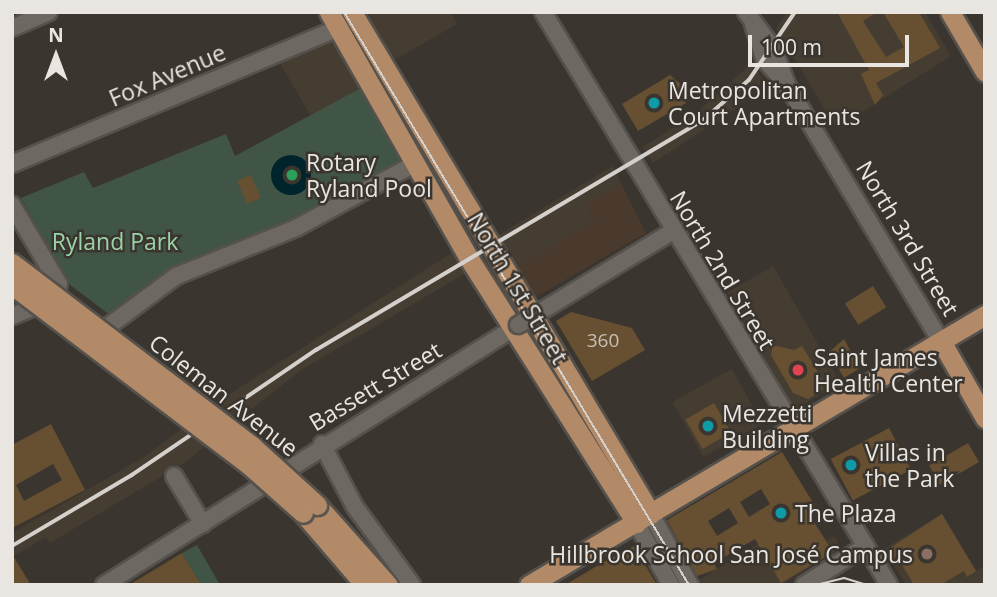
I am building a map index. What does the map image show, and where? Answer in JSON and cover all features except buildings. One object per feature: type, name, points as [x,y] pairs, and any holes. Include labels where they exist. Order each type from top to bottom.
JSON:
[{"type":"main road","name":"North 1st Street","points":[[352,12],[524,321],[643,519]]},
{"type":"main road","points":[[950,12],[985,72]]},
{"type":"main road","name":"North 1st Street","points":[[334,20],[416,163],[524,321],[643,519]]},
{"type":"main road","name":"Coleman Avenue","points":[[12,262],[252,446],[310,509],[388,585]]},
{"type":"main road","name":"Coleman Avenue","points":[[12,285],[310,509],[365,585]]},
{"type":"main road","points":[[529,585],[985,315]]},
{"type":"main road","name":"North 3rd Street","points":[[941,341],[985,418]]},
{"type":"street","points":[[12,28],[48,12]]},
{"type":"street","name":"North 2nd Street","points":[[543,12],[889,585]]},
{"type":"street","name":"North 3rd Street","points":[[750,18],[765,60],[787,85],[941,341]]},
{"type":"street","name":"Fox Avenue","points":[[12,164],[334,20]]},
{"type":"street","points":[[86,343],[176,276],[296,228],[416,163]]},
{"type":"street","points":[[12,205],[59,284],[54,293],[12,316]]},
{"type":"street","name":"Bassett Street","points":[[104,585],[203,524],[322,444],[674,231]]},
{"type":"street","points":[[54,293],[102,332]]},
{"type":"street","points":[[322,444],[355,507],[412,585]]},
{"type":"street","points":[[174,476],[203,524]]},
{"type":"street","name":"North 1st Street","points":[[643,519],[671,585]]},
{"type":"street","name":"North 1st Street","points":[[643,519],[691,585]]},
{"type":"street","points":[[804,585],[866,546]]},
{"type":"shaded area","points":[[363,12],[451,12],[457,24],[394,60]]},
{"type":"shaded area","points":[[787,12],[925,12],[951,56],[836,128],[776,28]]},
{"type":"shaded area","points":[[338,36],[363,87],[312,118],[278,60]]},
{"type":"shaded area","points":[[752,63],[764,80],[740,106],[653,163],[643,147],[695,114]]},
{"type":"shaded area","points":[[613,166],[621,183],[586,205],[595,221],[517,267],[495,237]]},
{"type":"shaded area","points":[[621,183],[646,233],[536,297],[517,267],[594,221],[586,205]]},
{"type":"shaded area","points":[[455,251],[466,273],[301,370],[184,463],[50,543],[46,537],[12,557],[12,533],[144,457],[220,400]]},
{"type":"shaded area","points":[[773,266],[840,383],[795,409],[727,292]]},
{"type":"shaded area","points":[[732,369],[763,424],[703,457],[673,402]]},
{"type":"shaded area","name":"Hillbrook School San José Campus","points":[[942,514],[976,571],[985,566],[985,585],[906,585],[884,549]]},
{"type":"shaded area","points":[[834,536],[842,548],[780,585],[702,585],[699,580],[758,544],[774,571]]},
{"type":"green space","name":"Ryland Park","points":[[374,81],[416,158],[323,210],[167,273],[114,318],[70,285],[21,198],[84,172],[93,188],[226,134],[235,156]]},
{"type":"green space","points":[[197,545],[220,585],[201,585],[182,553]]},
{"type":"water","name":"Rotary Ryland Pool","points":[[291,155],[299,156],[305,161],[310,167],[310,183],[305,189],[299,194],[291,195],[283,194],[277,189],[272,183],[271,175],[272,167],[277,161],[283,156]]},
{"type":"tram line","points":[[344,12],[689,585]]},
{"type":"tram line","points":[[816,585],[844,578],[867,585]]},
{"type":"railway","points":[[12,546],[132,475],[316,350],[702,121],[749,80],[795,12]]},
{"type":"place","name":"Metropolitan Court Apartments","points":[[654,103]]},
{"type":"place","name":"Rotary Ryland Pool","points":[[292,175]]},
{"type":"place","name":"Saint James Health Center","points":[[798,370]]},
{"type":"place","name":"Mezzetti Building","points":[[708,426]]},
{"type":"place","name":"Villas in the Park","points":[[851,465]]},
{"type":"place","name":"The Plaza","points":[[781,513]]},
{"type":"place","name":"Hillbrook School San José Campus","points":[[927,554]]}]
